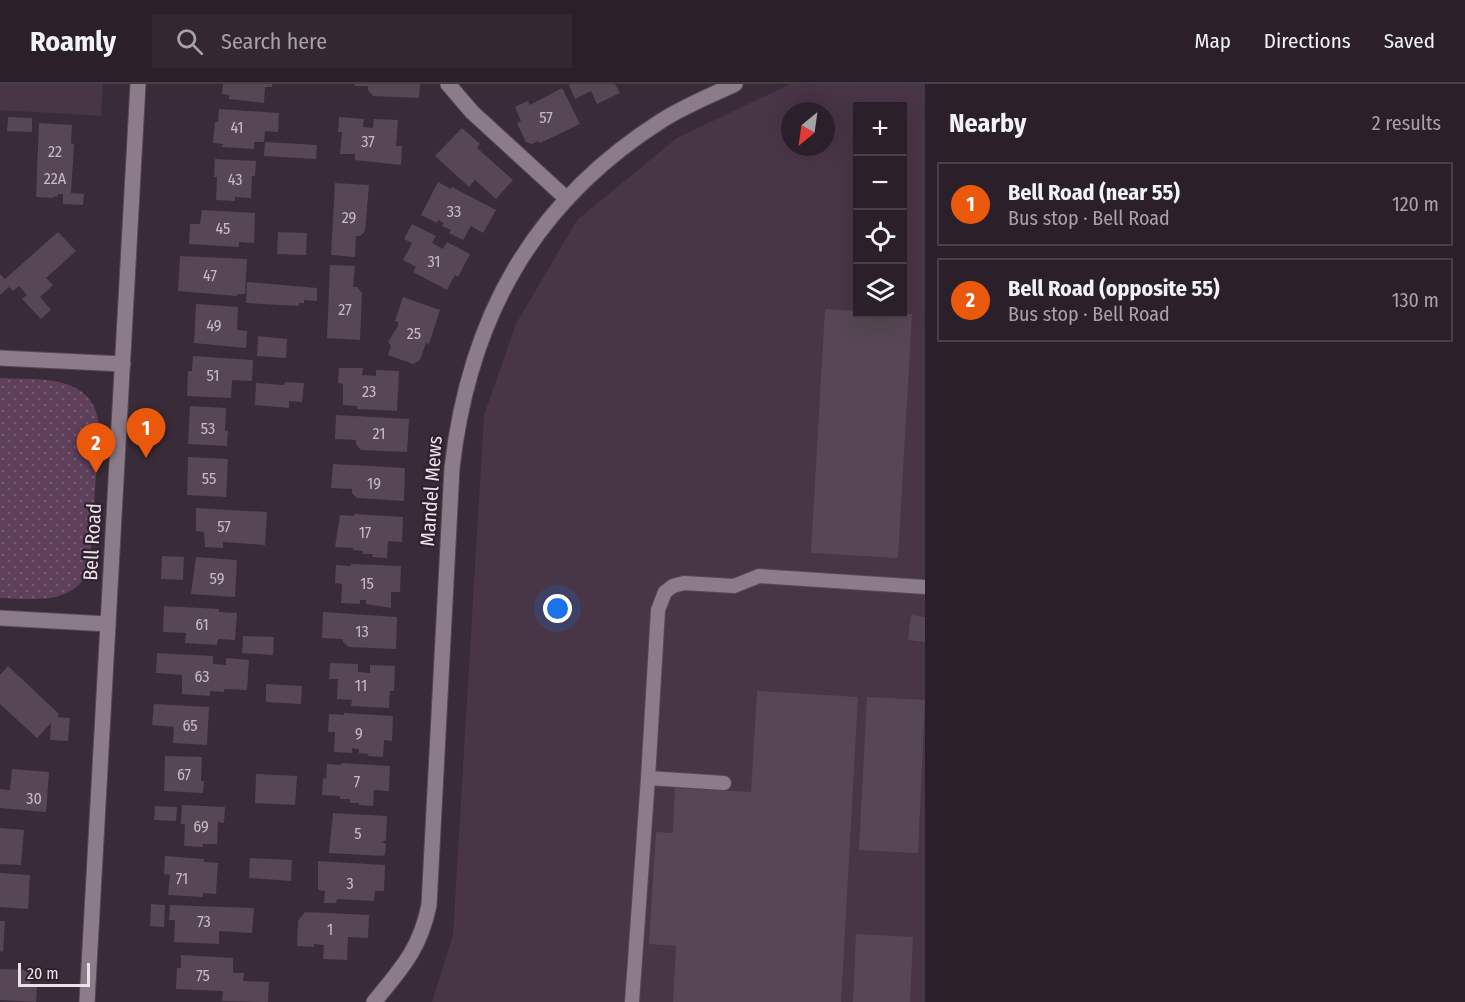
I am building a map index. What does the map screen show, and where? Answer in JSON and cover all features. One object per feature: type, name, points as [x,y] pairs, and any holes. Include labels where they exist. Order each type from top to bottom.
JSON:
[{"type":"street","name":"Bell Road","points":[[87,1002],[138,84]]},
{"type":"street","points":[[448,84],[472,112],[567,199]]},
{"type":"street","name":"Mandel Mews","points":[[374,1002],[413,953],[421,938],[429,904],[452,468],[462,403],[476,351],[501,292],[515,266],[538,232],[567,199],[615,153],[646,131],[686,107],[735,84]]},
{"type":"street","points":[[0,358],[123,364]]},
{"type":"street","points":[[0,618],[108,624]]},
{"type":"lane","points":[[632,1002],[658,610],[665,592],[673,586],[690,584],[734,586],[759,576],[925,587]]},
{"type":"lane","points":[[648,778],[724,783]]},
{"type":"shaded area","points":[[0,84],[103,84],[101,116],[0,110]]},
{"type":"shaded area","points":[[790,84],[925,84],[925,1002],[432,1002],[453,935],[484,415],[516,324],[577,220],[677,138]]},
{"type":"shaded area","points":[[0,378],[48,380],[63,383],[88,397],[96,410],[99,428],[90,566],[84,579],[65,594],[40,599],[0,598]]},
{"type":"building","points":[[223,84],[272,84],[272,87],[265,87],[264,103],[229,99],[229,95],[222,94]]},
{"type":"building","points":[[355,84],[420,84],[419,98],[373,96],[368,86],[355,86]]},
{"type":"building","points":[[570,84],[615,84],[620,93],[597,104],[591,91],[575,99]]},
{"type":"building","points":[[562,88],[580,124],[540,143],[538,141],[532,144],[526,142],[517,123],[521,121],[515,107],[528,101],[530,105]]},
{"type":"building","points":[[219,109],[279,113],[278,132],[265,131],[264,142],[254,142],[254,149],[222,147],[223,144],[213,143]]},
{"type":"building","points":[[8,117],[32,118],[32,132],[7,131]]},
{"type":"building","points":[[339,117],[364,119],[363,127],[373,128],[374,119],[398,120],[396,146],[402,146],[401,165],[355,160],[355,154],[340,154],[342,132],[338,132]]},
{"type":"building","points":[[39,123],[72,125],[71,143],[74,144],[71,193],[84,194],[83,205],[63,204],[63,194],[53,196],[53,198],[36,197]]},
{"type":"building","points":[[462,128],[480,144],[477,148],[513,180],[496,199],[475,180],[469,187],[435,156]]},
{"type":"building","points":[[265,142],[317,145],[316,159],[264,156]]},
{"type":"building","points":[[215,159],[256,161],[255,176],[252,176],[251,198],[235,197],[235,201],[216,200]]},
{"type":"building","points":[[438,182],[496,210],[483,233],[471,226],[463,240],[449,233],[451,230],[442,226],[444,223],[438,220],[437,223],[421,215]]},
{"type":"building","points":[[335,183],[369,185],[365,231],[360,236],[356,236],[355,257],[331,255]]},
{"type":"building","points":[[202,210],[255,213],[254,243],[239,242],[239,247],[189,244],[190,224],[200,224]]},
{"type":"building","points":[[412,224],[436,236],[432,243],[443,249],[447,242],[470,254],[458,277],[455,275],[447,290],[413,272],[416,267],[403,260],[412,243],[404,239]]},
{"type":"building","points":[[58,232],[76,251],[46,278],[53,285],[40,297],[51,310],[41,319],[22,299],[27,295],[19,286],[13,291],[9,287],[0,295],[0,274],[5,279]]},
{"type":"building","points":[[278,232],[307,233],[306,255],[277,254]]},
{"type":"building","points":[[180,256],[247,259],[245,294],[237,294],[237,296],[178,291]]},
{"type":"building","points":[[330,265],[355,266],[353,287],[357,287],[362,293],[360,340],[327,338]]},
{"type":"building","points":[[247,282],[317,288],[317,301],[304,300],[304,303],[299,303],[299,306],[246,303]]},
{"type":"building","points":[[403,297],[440,310],[429,344],[426,343],[420,360],[413,364],[388,355],[391,346],[388,342],[398,326],[398,322],[395,321]]},
{"type":"building","points":[[196,304],[238,307],[237,330],[247,331],[246,348],[194,343]]},
{"type":"building","points":[[825,309],[853,311],[853,318],[907,318],[907,314],[912,314],[898,558],[811,553]]},
{"type":"building","points":[[258,336],[287,339],[286,358],[257,356]]},
{"type":"building","points":[[193,356],[253,360],[252,381],[232,380],[231,398],[187,396],[188,371],[192,371]]},
{"type":"building","points":[[339,368],[363,368],[362,375],[376,376],[376,370],[399,371],[397,411],[357,409],[357,406],[343,405],[343,384],[338,383]]},
{"type":"building","points":[[285,382],[304,383],[302,402],[289,401],[289,408],[255,405],[256,383],[284,385]]},
{"type":"building","points":[[190,406],[226,408],[227,446],[188,444]]},
{"type":"building","points":[[336,415],[409,419],[407,452],[361,450],[356,440],[335,439]]},
{"type":"building","points":[[188,457],[228,459],[226,497],[187,495]]},
{"type":"building","points":[[333,464],[405,468],[404,501],[357,498],[352,493],[352,489],[331,488]]},
{"type":"building","points":[[196,508],[267,512],[265,545],[223,542],[223,548],[205,547],[204,532],[196,531]]},
{"type":"building","points":[[354,514],[403,517],[402,542],[388,541],[387,558],[372,557],[373,554],[363,554],[363,551],[353,550],[353,548],[335,547],[340,515],[354,516]]},
{"type":"building","points":[[162,556],[184,557],[183,580],[161,579]]},
{"type":"building","points":[[196,557],[237,560],[235,597],[191,594]]},
{"type":"building","points":[[351,564],[401,566],[400,592],[391,592],[391,608],[366,604],[366,600],[360,600],[360,604],[341,603],[342,584],[335,583],[336,565],[351,566]]},
{"type":"building","points":[[164,606],[219,609],[219,612],[237,613],[235,640],[218,639],[217,645],[185,643],[186,633],[163,632]]},
{"type":"building","points":[[323,612],[397,617],[396,649],[349,647],[343,639],[322,638]]},
{"type":"building","points":[[911,615],[925,617],[925,642],[908,640]]},
{"type":"building","points":[[243,636],[274,637],[273,655],[242,653]]},
{"type":"building","points":[[157,653],[213,656],[213,664],[226,665],[226,658],[249,660],[247,690],[210,691],[210,696],[182,694],[182,675],[156,673]]},
{"type":"building","points":[[330,663],[358,664],[358,672],[370,673],[370,665],[395,666],[394,691],[390,691],[389,708],[351,706],[352,700],[337,699],[338,679],[329,679]]},
{"type":"building","points":[[8,666],[59,714],[57,717],[70,718],[68,741],[50,740],[51,723],[37,738],[0,704],[0,675]]},
{"type":"building","points":[[266,684],[302,686],[301,704],[266,702]]},
{"type":"building","points":[[757,691],[858,697],[841,1002],[673,1002],[676,946],[649,944],[656,832],[673,833],[675,788],[751,792]]},
{"type":"building","points":[[867,697],[925,700],[918,853],[859,850]]},
{"type":"building","points":[[154,704],[209,707],[207,745],[173,743],[174,727],[152,725]]},
{"type":"building","points":[[344,713],[393,716],[392,741],[384,740],[383,757],[368,756],[368,754],[359,753],[359,749],[352,748],[352,753],[334,752],[335,732],[328,732],[329,714],[344,715]]},
{"type":"building","points":[[165,756],[202,757],[203,793],[164,791]]},
{"type":"building","points":[[341,763],[390,766],[389,791],[374,790],[373,806],[350,803],[350,799],[340,799],[340,796],[322,795],[327,764],[341,765]]},
{"type":"building","points":[[12,769],[49,772],[46,812],[0,808],[0,789],[10,790]]},
{"type":"building","points":[[256,774],[297,776],[295,805],[255,803]]},
{"type":"building","points":[[182,805],[225,807],[224,823],[218,822],[217,844],[203,844],[203,847],[184,846],[185,824],[181,824]]},
{"type":"building","points":[[155,806],[177,807],[176,821],[154,820]]},
{"type":"building","points":[[333,813],[387,816],[386,840],[382,842],[386,844],[385,854],[383,856],[329,853]]},
{"type":"building","points":[[0,828],[24,830],[21,865],[0,864]]},
{"type":"building","points":[[165,856],[204,859],[204,862],[218,863],[216,894],[203,893],[203,897],[168,895],[170,875],[164,874]]},
{"type":"building","points":[[250,858],[292,860],[291,881],[249,878]]},
{"type":"building","points":[[318,861],[385,865],[384,891],[375,891],[374,901],[337,899],[336,903],[324,903],[325,891],[318,890]]},
{"type":"building","points":[[0,873],[30,875],[28,909],[0,907]]},
{"type":"building","points":[[151,904],[165,905],[164,927],[150,926]]},
{"type":"building","points":[[170,905],[252,908],[254,909],[252,933],[219,931],[219,944],[174,942],[175,920],[169,920]]},
{"type":"building","points":[[305,912],[369,915],[368,938],[348,937],[347,960],[323,959],[324,945],[297,946],[298,921]]},
{"type":"building","points":[[0,921],[5,921],[3,952],[0,951]]},
{"type":"building","points":[[856,934],[913,937],[910,1002],[853,1002]]},
{"type":"building","points":[[181,955],[233,958],[233,973],[244,973],[243,981],[269,982],[268,1002],[222,1001],[223,991],[176,989],[177,968],[181,968]]},
{"type":"building","points":[[0,969],[31,970],[30,985],[37,986],[36,1002],[0,1000]]},
{"type":"place","name":"Bell Road (near 55)","points":[[146,458]]},
{"type":"place","name":"Bell Road (opposite 55)","points":[[96,473]]}]
